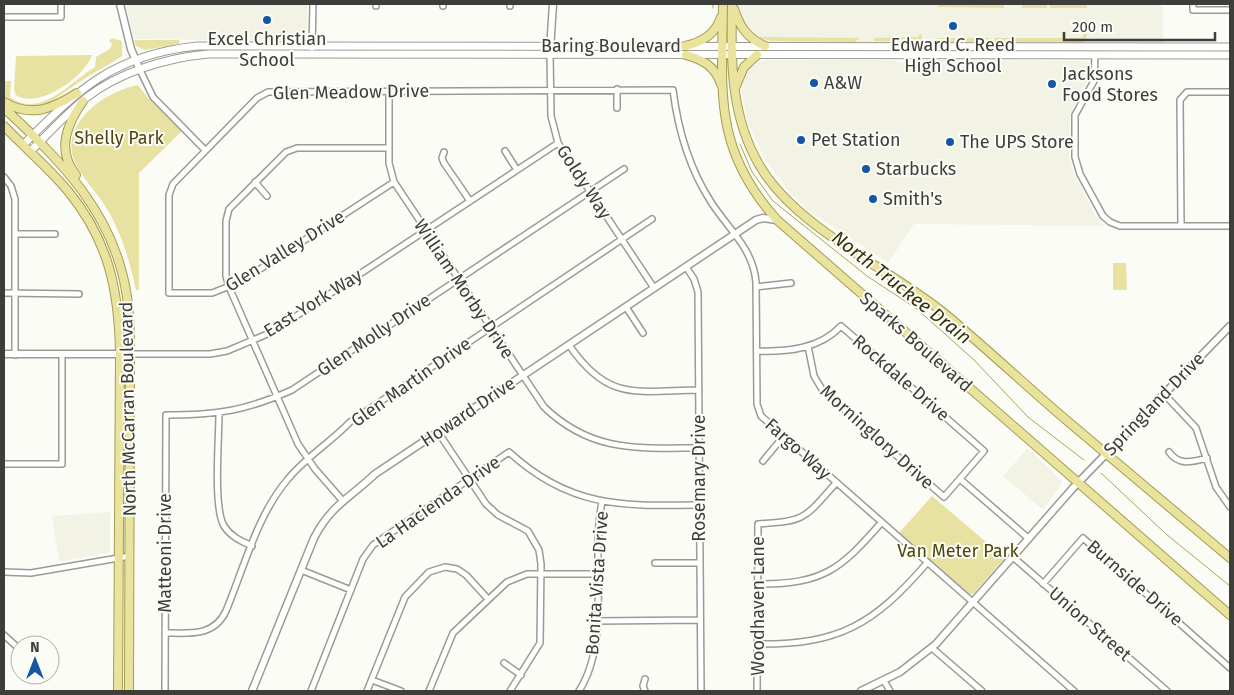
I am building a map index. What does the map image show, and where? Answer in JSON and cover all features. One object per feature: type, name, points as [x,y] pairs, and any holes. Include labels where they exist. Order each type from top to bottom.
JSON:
[{"type":"main road","points":[[732,4],[744,31],[755,42],[765,46]]},
{"type":"main road","name":"Sparks Boulevard","points":[[727,46],[732,4]]},
{"type":"main road","points":[[723,7],[716,28],[711,35],[686,51],[711,67],[723,90]]},
{"type":"main road","name":"Sparks Boulevard","points":[[723,7],[727,46],[723,90],[726,126],[734,154],[752,190],[777,220],[1230,615]]},
{"type":"main road","name":"Baring Boulevard","points":[[23,145],[77,93],[101,75],[136,60],[197,46],[550,54],[686,51],[727,46],[1230,47]]},
{"type":"main road","name":"Baring Boulevard","points":[[30,152],[83,101],[112,82],[140,70],[195,56],[312,50],[552,46],[686,51],[727,55],[1230,55]]},
{"type":"main road","points":[[1095,46],[1095,55]]},
{"type":"main road","name":"Sparks Boulevard","points":[[727,55],[734,94],[752,152],[772,184],[796,209],[943,313],[1230,558]]},
{"type":"main road","points":[[734,94],[739,75],[749,61],[757,55]]},
{"type":"main road","points":[[4,102],[18,109],[38,111],[54,106],[77,93]]},
{"type":"main road","points":[[83,101],[68,128],[65,148],[69,164],[91,200]]},
{"type":"main road","name":"North McCarran Boulevard","points":[[4,108],[63,166],[91,200],[106,228],[120,263],[127,296],[130,354],[129,691]]},
{"type":"main road","name":"North McCarran Boulevard","points":[[4,126],[67,189],[83,212],[100,242],[109,266],[118,302],[120,354],[118,691]]},
{"type":"street","points":[[4,17],[61,17],[61,4]]},
{"type":"street","points":[[120,4],[136,60],[153,97],[205,150]]},
{"type":"street","points":[[312,50],[313,4]]},
{"type":"street","name":"Goldy Way","points":[[553,4],[550,91],[551,116],[558,143],[654,288]]},
{"type":"street","points":[[1193,7],[1230,10]]},
{"type":"street","points":[[1095,55],[1094,81],[1075,115],[1075,156],[1080,174],[1103,216],[1110,222],[1120,226],[1230,226]]},
{"type":"street","points":[[617,90],[617,108]]},
{"type":"street","name":"Glen Meadow Drive","points":[[168,293],[170,189],[177,178],[257,98],[268,92],[673,90]]},
{"type":"street","name":"Fargo Way","points":[[673,90],[682,139],[695,172],[712,203],[735,234],[752,262],[756,287],[758,410],[765,421],[1074,691]]},
{"type":"street","name":"William Morby Drive","points":[[389,91],[388,148],[389,163],[394,182],[522,376],[554,417],[589,438],[626,448],[699,448]]},
{"type":"street","points":[[1181,226],[1179,105],[1182,96],[1192,92],[1230,92]]},
{"type":"street","name":"East York Way","points":[[4,354],[210,354],[226,351],[253,341],[283,326],[558,143]]},
{"type":"street","points":[[342,500],[307,459],[229,287],[226,276],[227,215],[233,204],[286,152],[291,150],[388,148]]},
{"type":"street","points":[[505,151],[518,170]]},
{"type":"street","points":[[444,152],[442,158],[444,163],[470,201]]},
{"type":"street","name":"Glen Molly Drive","points":[[166,415],[219,414],[248,408],[299,385],[624,169]]},
{"type":"street","points":[[4,177],[11,186],[15,199],[15,354]]},
{"type":"street","points":[[256,182],[267,196]]},
{"type":"street","name":"Glen Valley Drive","points":[[168,293],[212,293],[250,277],[394,182]]},
{"type":"street","name":"Howard Drive","points":[[255,690],[319,528],[342,500],[375,474],[756,220],[763,218],[777,220]]},
{"type":"street","name":"Glen Martin Drive","points":[[165,633],[198,633],[210,630],[220,622],[226,612],[264,516],[278,491],[307,459],[337,437],[358,416],[652,219]]},
{"type":"street","points":[[15,234],[55,234]]},
{"type":"street","name":"Rosemary Drive","points":[[686,267],[694,280],[698,292],[701,691]]},
{"type":"street","points":[[756,287],[791,283]]},
{"type":"street","points":[[4,293],[79,294]]},
{"type":"street","points":[[626,307],[643,333]]},
{"type":"street","name":"Rockdale Drive","points":[[757,352],[808,346],[827,340],[841,326],[984,451],[960,479]]},
{"type":"street","name":"Springland Drive","points":[[861,691],[884,681],[913,663],[932,648],[1078,483],[1230,326]]},
{"type":"street","points":[[570,344],[589,371],[612,386],[630,390],[699,390]]},
{"type":"street","name":"Morninglory Drive","points":[[808,346],[814,376],[823,391],[944,497],[960,479]]},
{"type":"street","points":[[4,464],[62,464],[62,354]]},
{"type":"street","points":[[1164,394],[1194,425],[1218,490],[1230,507]]},
{"type":"street","points":[[219,414],[219,513],[228,532],[252,546]]},
{"type":"street","name":"Matteoni Drive","points":[[165,691],[166,415]]},
{"type":"street","points":[[438,432],[491,510],[522,527],[532,537],[541,557],[540,643],[510,691]]},
{"type":"street","points":[[763,461],[783,437]]},
{"type":"street","name":"La Hacienda Drive","points":[[310,691],[363,559],[380,539],[509,452],[532,472],[558,487],[602,502]]},
{"type":"street","points":[[1169,452],[1174,458],[1184,462],[1207,458]]},
{"type":"street","points":[[960,479],[1028,538]]},
{"type":"street","name":"Woodhaven Lane","points":[[757,691],[758,524],[784,523],[799,519],[812,510],[836,483]]},
{"type":"street","points":[[602,502],[631,506],[700,505]]},
{"type":"street","name":"Bonita Vista Drive","points":[[579,691],[593,662],[597,621],[597,536],[602,502]]},
{"type":"street","points":[[758,584],[798,582],[829,572],[852,555],[882,523]]},
{"type":"street","name":"Burnside Drive","points":[[1043,584],[1083,538],[1230,668]]},
{"type":"street","points":[[4,572],[32,573],[130,556]]},
{"type":"street","name":"Union Street","points":[[1012,557],[1167,691]]},
{"type":"street","points":[[655,563],[700,563]]},
{"type":"street","points":[[757,644],[812,642],[855,627],[890,603],[927,563]]},
{"type":"street","points":[[367,691],[405,596],[429,572],[445,567],[457,569],[466,575],[488,599]]},
{"type":"street","points":[[301,570],[351,590]]},
{"type":"street","points":[[429,691],[454,634],[488,599],[513,579],[527,574],[597,574]]},
{"type":"street","points":[[597,621],[700,620]]},
{"type":"street","points":[[932,648],[982,691]]},
{"type":"street","points":[[504,663],[521,675]]},
{"type":"street","points":[[645,679],[643,686],[645,691]]},
{"type":"street","points":[[372,680],[401,691]]},
{"type":"street","points":[[884,681],[890,691]]},
{"type":"shaded area","points":[[126,4],[307,4],[307,36],[303,41],[134,39]]},
{"type":"shaded area","name":"Edward C. Reed High School","points":[[736,4],[1163,4],[1163,43],[765,43],[751,37],[737,11]]},
{"type":"shaded area","points":[[891,60],[904,63],[934,60],[1086,61],[1089,64],[1089,77],[1070,113],[1069,158],[1075,176],[1097,218],[1104,226],[914,224],[888,263],[808,210],[790,193],[766,161],[748,124],[741,88],[749,69],[761,61]]},
{"type":"shaded area","points":[[1028,448],[1063,482],[1043,510],[1003,476]]},
{"type":"shaded area","points":[[110,512],[110,552],[59,562],[52,516]]},
{"type":"green space","points":[[938,4],[1004,4],[1004,8],[938,7]]},
{"type":"green space","points":[[1022,4],[1047,4],[1047,8],[1022,8]]},
{"type":"green space","points":[[1050,4],[1087,4],[1087,8],[1050,8]]},
{"type":"green space","points":[[921,33],[922,38],[919,42],[874,41],[874,38],[918,37]]},
{"type":"green space","points":[[1084,34],[1087,34],[1083,43],[993,42],[995,38],[1082,38]]},
{"type":"green space","points":[[758,37],[860,38],[855,42],[772,41]]},
{"type":"green space","points":[[112,38],[122,41],[122,56],[83,79],[51,102],[36,107],[28,107],[4,99],[4,81],[11,81],[10,97],[21,103],[33,104],[55,96],[95,67],[96,57],[110,49],[112,44],[109,41]]},
{"type":"green space","points":[[936,38],[991,38],[989,42],[941,42]]},
{"type":"green space","points":[[134,40],[179,40],[179,44],[145,50],[136,46]]},
{"type":"green space","points":[[92,55],[88,64],[80,73],[60,89],[36,98],[25,98],[16,95],[14,90],[16,56]]},
{"type":"green space","name":"Shelly Park","points":[[138,85],[148,98],[182,131],[139,173],[139,290],[136,290],[126,251],[115,223],[106,207],[77,167],[71,146],[74,133],[80,121],[89,110],[113,94],[125,88]]},
{"type":"green space","points":[[1113,263],[1126,263],[1127,290],[1113,290]]},
{"type":"green space","name":"Van Meter Park","points":[[932,496],[1005,558],[973,594],[969,594],[899,533]]},
{"type":"waterway","name":"North Truckee Drain","points":[[740,144],[752,172],[773,201],[867,276],[917,309],[974,360],[1028,417],[1084,460]]},
{"type":"waterway","name":"North Truckee Drain","points":[[1101,473],[1166,534],[1230,586]]},
{"type":"place","name":"Excel Christian School","points":[[267,20]]},
{"type":"place","name":"Edward C. Reed High School","points":[[953,26]]},
{"type":"place","name":"A&W","points":[[814,83]]},
{"type":"place","name":"Jacksons Food Stores","points":[[1052,84]]},
{"type":"place","name":"Pet Station","points":[[801,140]]},
{"type":"place","name":"The UPS Store","points":[[950,142]]},
{"type":"place","name":"Starbucks","points":[[866,169]]},
{"type":"place","name":"Smith's","points":[[873,199]]}]
